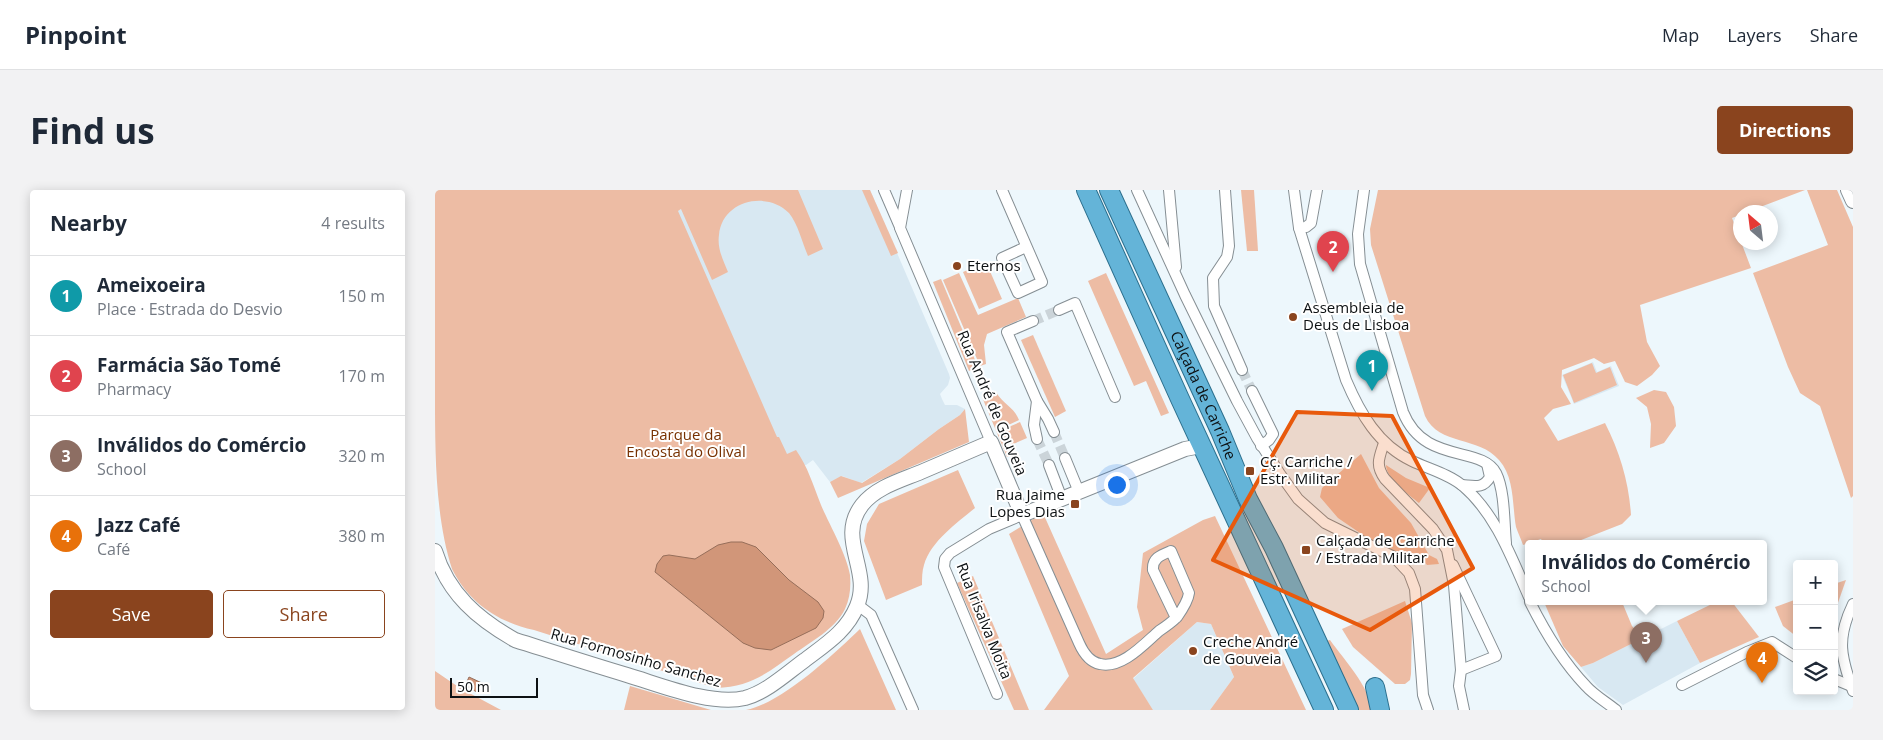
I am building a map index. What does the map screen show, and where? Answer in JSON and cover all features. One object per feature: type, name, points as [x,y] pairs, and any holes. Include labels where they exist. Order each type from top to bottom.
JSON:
[{"type":"highway","name":"Calçada de Carriche","points":[[1086,190],[1201,446],[1324,710]]},
{"type":"highway","name":"Calçada de Carriche","points":[[1109,190],[1220,431],[1248,499],[1274,548],[1349,710]]},
{"type":"highway","points":[[1201,446],[1211,445],[1218,447],[1248,499]]},
{"type":"highway","points":[[1375,687],[1379,710]]},
{"type":"street","name":"Rua André de Gouveia","points":[[884,190],[1022,515],[1086,656],[1100,664],[1109,664],[1127,657],[1176,618],[1189,593],[1171,551],[1158,557],[1153,570],[1176,618]]},
{"type":"street","points":[[900,228],[907,190]]},
{"type":"street","points":[[1002,190],[1027,247],[1042,282],[1018,293],[1002,258],[1027,247]]},
{"type":"street","name":"Calçada de Carriche","points":[[1137,190],[1176,276],[1237,401],[1261,446],[1298,499],[1325,523],[1395,557],[1409,573],[1415,589],[1423,695],[1428,710]]},
{"type":"street","points":[[1169,190],[1176,276]]},
{"type":"street","points":[[1225,190],[1229,246],[1227,257],[1213,278],[1213,306],[1242,370]]},
{"type":"street","points":[[1294,190],[1299,228],[1346,380],[1354,399],[1384,443],[1412,461],[1462,485],[1479,501],[1506,546],[1525,588]]},
{"type":"street","points":[[1299,228],[1306,227],[1311,223],[1317,190]]},
{"type":"street","points":[[1364,190],[1358,234],[1360,264],[1406,421],[1416,435],[1430,445],[1487,464],[1495,471],[1500,484],[1506,546]]},
{"type":"street","points":[[1848,190],[1853,201]]},
{"type":"street","points":[[1059,310],[1075,303],[1115,397]]},
{"type":"street","points":[[1033,321],[1007,332],[1037,401],[1049,419],[1054,432]]},
{"type":"street","points":[[1252,391],[1273,434],[1261,446]]},
{"type":"street","points":[[1037,401],[1034,425],[1037,439]]},
{"type":"street","name":"Rua Formosinho Sanchez","points":[[435,551],[455,592],[468,608],[497,630],[515,640],[646,681],[707,698],[727,701],[747,697],[768,687],[841,632],[851,619],[858,605],[862,587],[852,546],[852,528],[854,519],[863,503],[880,490],[991,442]]},
{"type":"street","points":[[1384,443],[1379,458],[1379,470],[1385,479],[1433,529],[1447,550],[1454,585],[1461,670],[1459,686],[1464,710]]},
{"type":"street","points":[[1022,515],[1189,447],[1201,446]]},
{"type":"street","points":[[1065,458],[1079,492]]},
{"type":"street","points":[[1462,485],[1477,487],[1487,482],[1490,477],[1487,464]]},
{"type":"street","points":[[1049,465],[1062,499]]},
{"type":"street","name":"Rua Irisalva Moita","points":[[997,694],[945,572],[944,562],[950,553],[977,536],[998,524],[1022,515]]},
{"type":"street","points":[[1449,557],[1496,656],[1461,670]]},
{"type":"street","points":[[1852,688],[1841,649],[1849,612],[1853,604]]},
{"type":"street","points":[[858,605],[871,615],[913,710]]},
{"type":"street","points":[[1532,605],[1551,642],[1564,661],[1586,686],[1616,710]]},
{"type":"street","points":[[1682,685],[1747,652],[1772,642],[1793,655]]},
{"type":"street","points":[[1838,681],[1852,688]]},
{"type":"highlighted area","points":[[1297,412],[1392,416],[1473,568],[1370,630],[1213,560]]},
{"type":"shaded area","points":[[726,190],[870,190],[949,374],[948,385],[940,394],[945,405],[957,405],[965,409],[960,415],[900,459],[861,483],[842,476],[830,482],[813,460],[806,465],[771,461],[665,216]]},
{"type":"shaded area","points":[[1593,362],[1597,372],[1611,366],[1619,386],[1574,404],[1562,375]]},
{"type":"shaded area","points":[[742,542],[756,547],[789,580],[818,602],[824,611],[823,618],[816,628],[771,650],[755,648],[743,643],[655,572],[657,564],[663,556],[669,555],[695,559],[718,545]]},
{"type":"shaded area","points":[[1677,621],[1700,663],[1623,705],[1598,687],[1581,667],[1593,663]]},
{"type":"shaded area","name":"Creche André de Gouveia","points":[[1197,622],[1211,624],[1234,677],[1210,710],[1153,710],[1133,679]]},
{"type":"shaded area","points":[[469,677],[484,684],[479,693],[465,686]]},
{"type":"green space","name":"Parque da Encosta do Olival","points":[[435,190],[798,190],[823,249],[808,256],[792,217],[780,206],[758,201],[747,203],[736,207],[722,223],[719,245],[728,272],[712,280],[681,209],[678,211],[777,437],[779,437],[787,454],[796,450],[800,456],[845,558],[850,575],[849,597],[841,616],[829,629],[758,678],[739,685],[716,688],[508,622],[486,609],[467,592],[452,569],[446,549],[437,483],[435,416]]},
{"type":"green space","points":[[862,190],[870,190],[898,253],[891,256]]},
{"type":"green space","points":[[1241,190],[1254,190],[1258,251],[1247,251]]},
{"type":"green space","points":[[1378,190],[1805,190],[1765,205],[1733,205],[1733,250],[1744,250],[1751,268],[1640,305],[1647,342],[1660,366],[1652,375],[1637,386],[1625,382],[1615,361],[1604,364],[1594,358],[1562,370],[1561,387],[1571,404],[1553,409],[1544,418],[1558,441],[1605,423],[1623,468],[1631,515],[1622,524],[1581,540],[1525,540],[1525,544],[1523,545],[1516,527],[1508,475],[1499,460],[1491,452],[1481,447],[1449,437],[1431,426],[1425,416],[1371,245],[1370,229]]},
{"type":"green space","points":[[1807,190],[1837,190],[1853,227],[1853,496],[1851,498],[1820,406],[1800,393],[1788,367],[1753,273],[1828,245]]},
{"type":"green space","points":[[986,262],[1002,299],[979,309],[963,272]]},
{"type":"green space","points":[[959,273],[978,315],[1018,298],[1026,317],[987,334],[984,345],[986,364],[980,366],[943,280]]},
{"type":"green space","points":[[1106,273],[1169,413],[1161,416],[1146,381],[1134,386],[1088,281]]},
{"type":"green space","points":[[941,279],[978,367],[969,371],[933,282]]},
{"type":"green space","points":[[1033,335],[1066,411],[1055,417],[1021,340]]},
{"type":"green space","points":[[1592,363],[1596,373],[1610,367],[1617,385],[1574,403],[1563,375]]},
{"type":"green space","points":[[1654,390],[1666,392],[1674,407],[1676,426],[1664,443],[1650,448],[1651,424],[1647,407],[1636,398]]},
{"type":"green space","points":[[996,392],[1019,420],[1002,428],[1013,454],[1007,457],[982,397]]},
{"type":"green space","points":[[965,409],[969,442],[838,498],[830,482],[841,476],[862,483],[900,459],[960,415]]},
{"type":"green space","points":[[1020,422],[1027,438],[1011,445],[1004,429]]},
{"type":"green space","points":[[1361,454],[1379,488],[1411,523],[1429,555],[1437,559],[1439,564],[1427,565],[1421,558],[1403,559],[1379,546],[1338,518],[1320,497],[1322,488]]},
{"type":"green space","points":[[1386,465],[1406,478],[1430,488],[1419,503],[1394,481]]},
{"type":"green space","points":[[958,470],[975,508],[945,533],[932,548],[923,567],[922,585],[886,600],[864,541],[867,524],[879,504]]},
{"type":"green space","points":[[1043,513],[1106,654],[1143,630],[1137,607],[1143,553],[1203,520],[1215,516],[1306,710],[1210,710],[1234,677],[1211,624],[1197,622],[1133,678],[1153,710],[1044,710],[1069,676],[1009,534]]},
{"type":"green space","points":[[973,576],[1029,710],[1014,710],[957,583]]},
{"type":"green space","points":[[1846,580],[1838,603],[1838,583]]},
{"type":"green space","points":[[1793,600],[1793,634],[1783,626],[1775,607]]},
{"type":"green space","points":[[1405,601],[1412,623],[1411,674],[1410,680],[1405,684],[1395,684],[1353,647],[1342,629]]},
{"type":"green space","points":[[1545,605],[1623,605],[1632,626],[1643,638],[1581,667],[1563,646]]},
{"type":"green space","points":[[1710,605],[1734,605],[1759,637],[1700,663],[1677,621]]},
{"type":"green space","points":[[860,629],[896,710],[746,710],[760,706],[791,688],[822,664]]},
{"type":"green space","points":[[1330,640],[1361,682],[1373,710],[1358,710],[1326,641]]},
{"type":"green space","points":[[435,671],[460,688],[501,710],[435,710]]},
{"type":"green space","points":[[630,686],[711,710],[624,710]]},
{"type":"tunnel","points":[[1033,321],[1059,310]]},
{"type":"tunnel","points":[[1242,370],[1252,391]]},
{"type":"tunnel","points":[[1054,432],[1065,458]]},
{"type":"tunnel","points":[[1037,439],[1049,465]]},
{"type":"place","name":"Eternos","points":[[957,266]]},
{"type":"place","name":"Farmácia São Tomé","points":[[1333,272]]},
{"type":"place","name":"Assembleia de Deus de Lisboa","points":[[1293,317]]},
{"type":"place","name":"Ameixoeira","points":[[1372,391]]},
{"type":"place","name":"Cç. Carriche / Estr. Militar","points":[[1250,471]]},
{"type":"place","name":"Rua Jaime Lopes Dias","points":[[1075,504]]},
{"type":"place","name":"Calçada de Carriche / Estrada Militar","points":[[1306,550]]},
{"type":"place","name":"Creche André de Gouveia","points":[[1193,651]]},
{"type":"place","name":"Inválidos do Comércio","points":[[1646,663]]},
{"type":"place","name":"Jazz Café","points":[[1762,683]]}]
